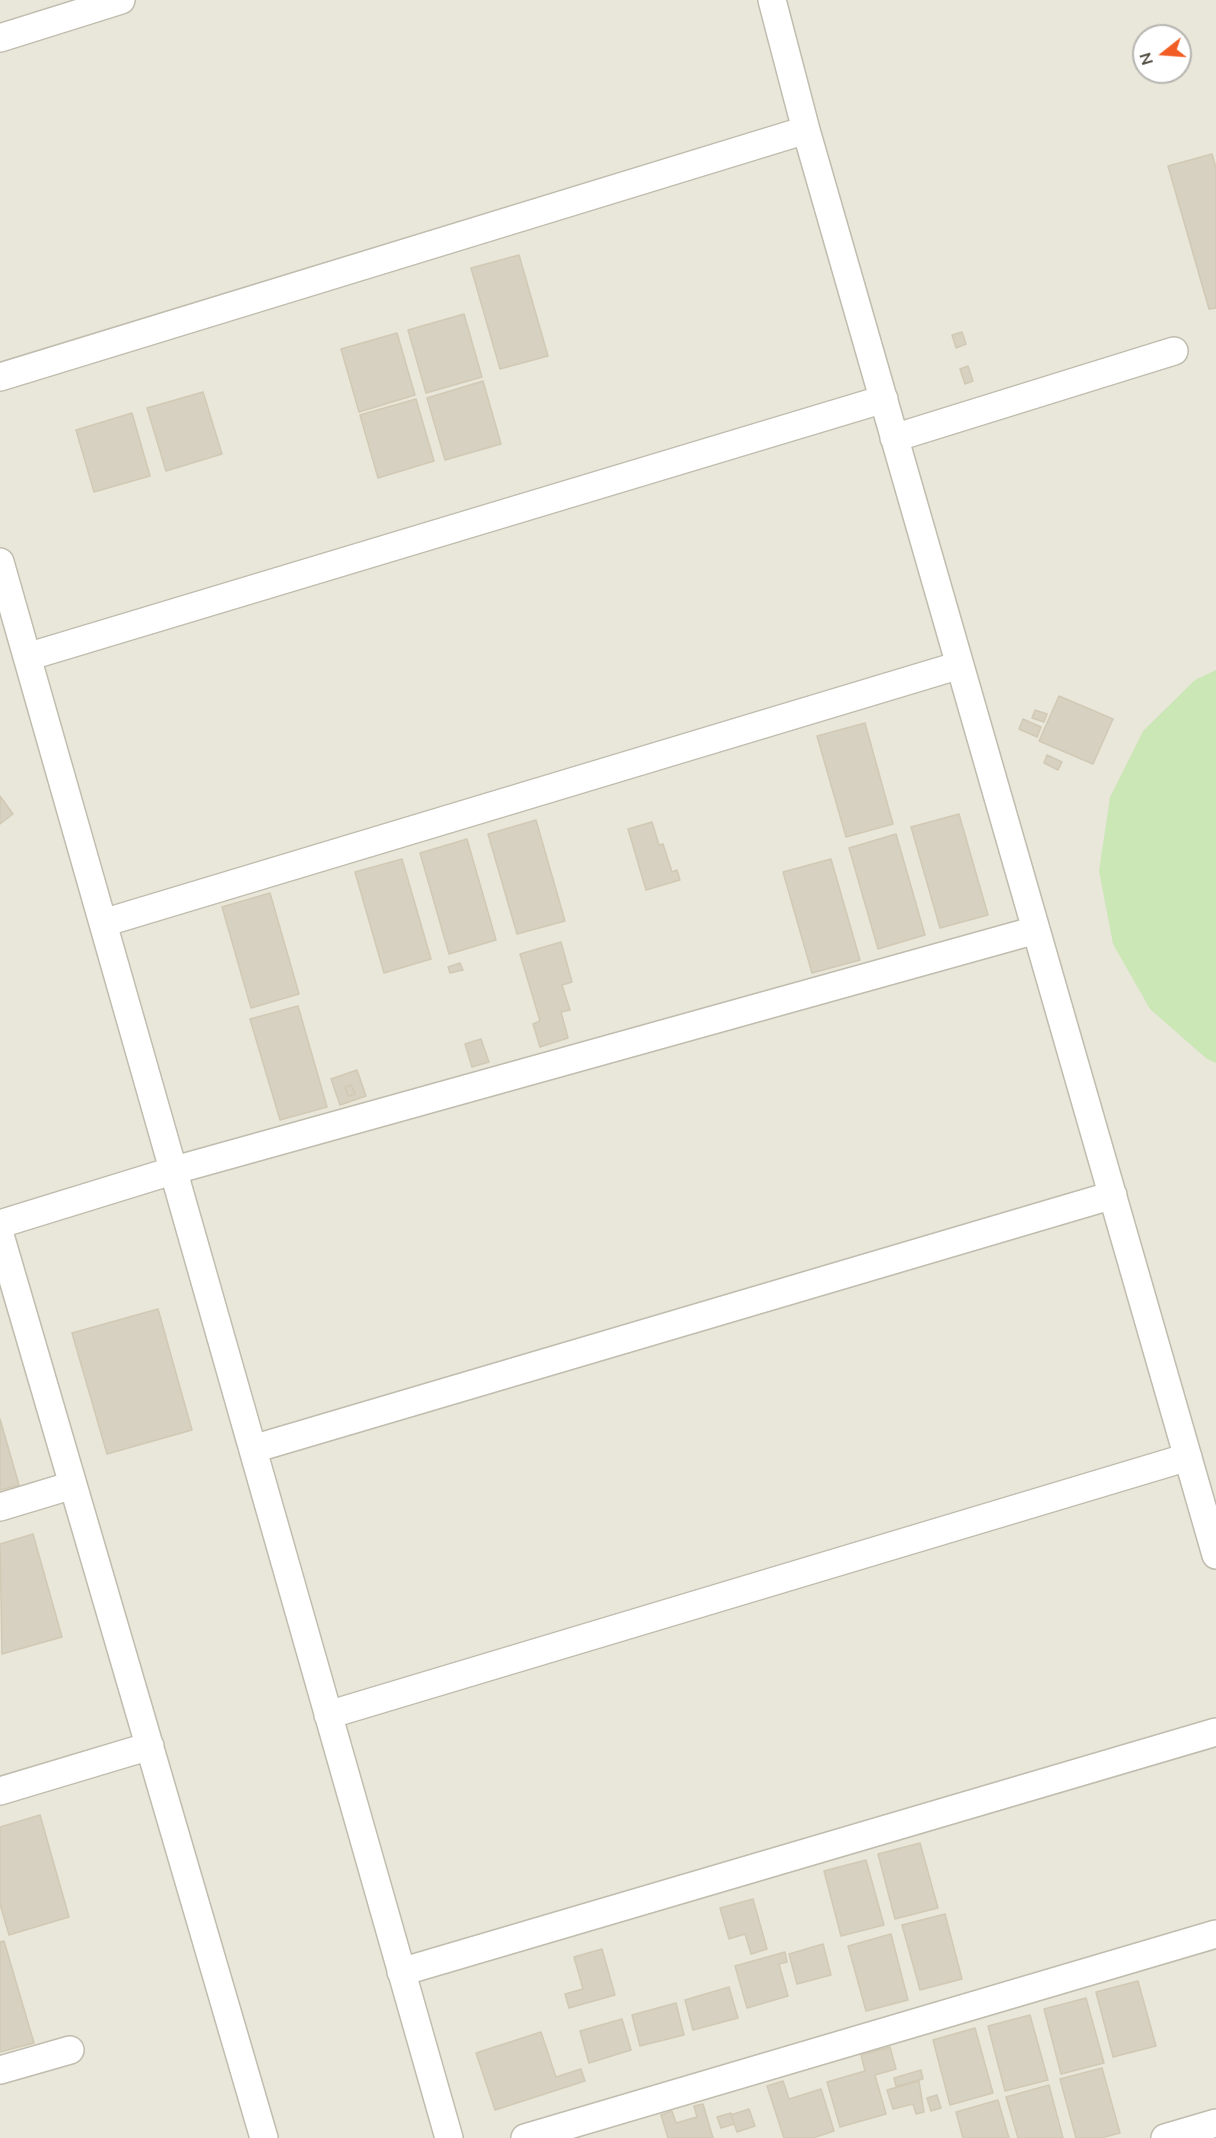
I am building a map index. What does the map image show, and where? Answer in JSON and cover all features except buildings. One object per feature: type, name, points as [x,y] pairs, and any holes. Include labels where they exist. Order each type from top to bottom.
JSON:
[{"type":"street","points":[[0,38],[121,0]]},
{"type":"street","points":[[772,0],[806,130],[1216,1555]]},
{"type":"street","points":[[0,377],[806,130]]},
{"type":"street","points":[[894,438],[1174,351]]},
{"type":"street","points":[[27,657],[884,399]]},
{"type":"street","points":[[0,562],[449,2138]]},
{"type":"street","points":[[103,922],[960,665]]},
{"type":"street","points":[[0,1224],[175,1170],[1036,930]]},
{"type":"street","points":[[253,1449],[1113,1196]]},
{"type":"street","points":[[0,1235],[264,2138]]},
{"type":"street","points":[[328,1715],[1188,1457]]},
{"type":"street","points":[[0,1507],[73,1485]]},
{"type":"street","points":[[401,1972],[1216,1731]]},
{"type":"street","points":[[0,1791],[150,1746]]},
{"type":"street","points":[[525,2138],[1216,1934]]},
{"type":"street","points":[[0,2070],[70,2050]]},
{"type":"street","points":[[1165,2138],[1216,2123]]},
{"type":"shaded area","points":[[0,0],[1216,0],[1216,2138],[0,2138]]},
{"type":"green space","points":[[1216,670],[1216,1063],[1207,1059],[1150,1009],[1113,944],[1099,871],[1110,797],[1143,731],[1195,680]]}]
